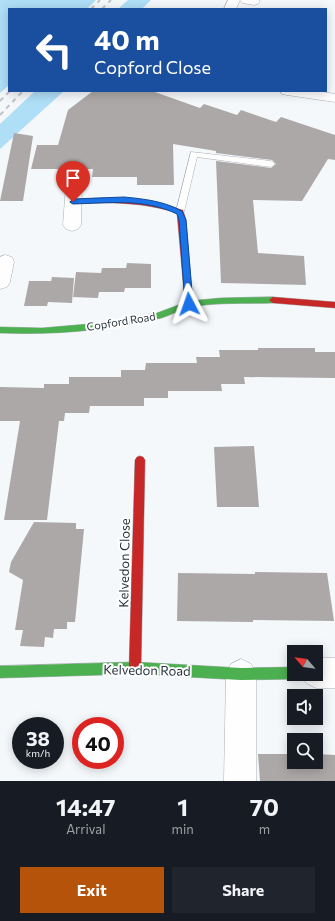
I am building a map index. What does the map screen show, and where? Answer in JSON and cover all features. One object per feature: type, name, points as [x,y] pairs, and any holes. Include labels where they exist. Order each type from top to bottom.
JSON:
[{"type":"street","points":[[294,92],[335,98]]},
{"type":"street","points":[[72,225],[74,193],[150,202],[166,206],[180,212],[182,220],[189,304]]},
{"type":"street","points":[[0,282],[5,262]]},
{"type":"street","name":"Copford Road","points":[[0,330],[42,331],[100,326],[158,316],[189,304],[220,301],[267,300],[335,305]]},
{"type":"street","name":"Kelvedon Close","points":[[135,668],[140,460]]},
{"type":"street","name":"Kelvedon Road","points":[[0,672],[135,668],[241,674],[287,674]]},
{"type":"street","points":[[323,673],[335,673]]},
{"type":"street","points":[[240,781],[241,674]]},
{"type":"lane","points":[[180,212],[194,154],[271,164]]},
{"type":"shaded area","points":[[0,0],[96,0],[88,8],[8,8],[8,86],[0,93]]},
{"type":"shaded area","points":[[128,0],[151,0],[143,8],[119,8]]},
{"type":"shaded area","points":[[34,92],[63,92],[0,149],[0,124]]},
{"type":"building","points":[[92,92],[155,92],[200,108],[204,104],[237,115],[241,110],[276,122],[281,117],[335,135],[335,160],[328,159],[302,201],[253,200],[258,253],[304,256],[306,285],[221,283],[216,161],[271,168],[276,164],[272,160],[216,153],[216,151],[173,144],[174,185],[137,185],[137,177],[92,177],[93,169],[31,169],[37,145],[58,145],[68,110]]},
{"type":"building","points":[[14,133],[33,136],[23,201],[0,201]]},
{"type":"building","points":[[127,263],[151,264],[151,288],[125,288],[124,292],[99,292],[98,298],[73,297],[76,272],[101,273],[102,268],[126,268]]},
{"type":"building","points":[[52,277],[74,278],[72,303],[48,302],[47,306],[24,306],[29,281],[51,281],[50,286]]},
{"type":"building","points":[[258,348],[315,348],[315,352],[335,352],[335,378],[244,377],[245,384],[221,384],[222,391],[168,391],[168,398],[144,398],[144,406],[90,406],[89,413],[65,413],[64,421],[59,421],[47,520],[4,520],[20,421],[0,421],[0,387],[44,388],[44,384],[69,384],[69,377],[121,377],[121,370],[145,370],[146,363],[197,363],[196,357],[220,357],[219,350],[258,350]]},
{"type":"building","points":[[254,446],[259,507],[217,507],[214,447]]},
{"type":"building","points":[[34,522],[76,523],[76,529],[84,529],[75,622],[67,622],[67,629],[54,629],[53,638],[45,637],[44,647],[20,646],[23,630],[15,630],[23,580],[9,572],[11,562]]},
{"type":"building","points":[[255,572],[327,573],[334,621],[177,621],[178,573],[255,574]]},
{"type":"building","points":[[258,754],[287,754],[287,769],[323,769],[323,754],[335,755],[335,781],[260,781]]},
{"type":"railway","points":[[92,8],[100,0]]},
{"type":"railway","points":[[103,8],[111,0]]},
{"type":"railway","points":[[0,101],[9,92]]},
{"type":"railway","points":[[0,115],[22,92]]},
{"type":"traffic: fast","points":[[0,330],[42,331],[100,326],[158,316],[189,304],[221,301],[273,300]]},
{"type":"traffic: fast","points":[[0,672],[135,668],[241,674],[287,673]]},
{"type":"traffic: jam","points":[[73,202],[141,202],[167,207],[180,212],[182,220],[189,304]]},
{"type":"traffic: jam","points":[[273,300],[335,305]]},
{"type":"traffic: jam","points":[[135,668],[140,460]]},
{"type":"route","points":[[73,202],[124,200],[150,202],[166,206],[180,212],[182,220],[189,304]]}]
